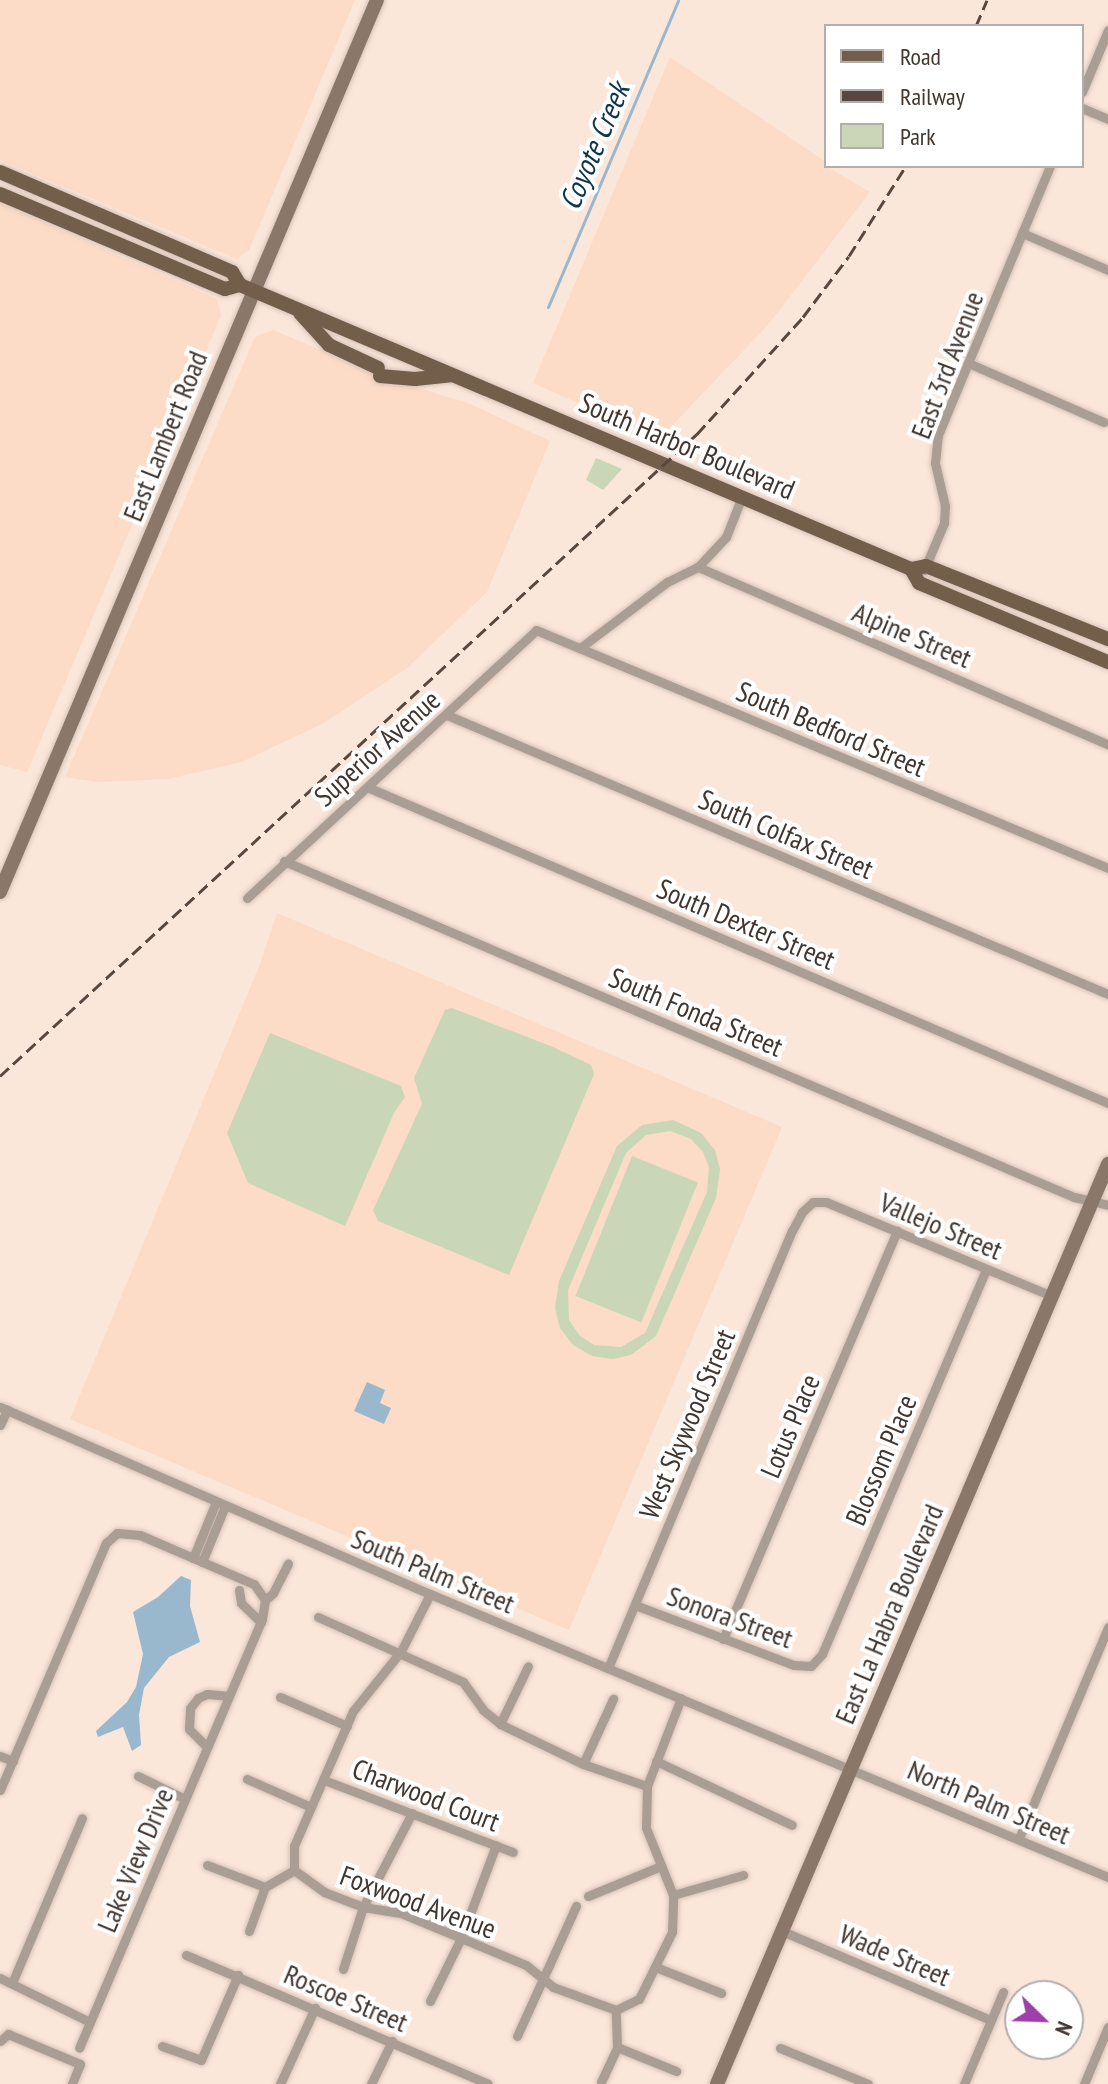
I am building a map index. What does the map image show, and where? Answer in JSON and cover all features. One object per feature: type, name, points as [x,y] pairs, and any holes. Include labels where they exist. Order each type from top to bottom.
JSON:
[{"type":"main road","name":"East Lambert Road","points":[[0,892],[114,630],[247,288],[377,0]]},
{"type":"main road","name":"South Harbor Boulevard","points":[[0,172],[232,272],[247,288],[741,499],[1108,639]]},
{"type":"main road","name":"South Harbor Boulevard","points":[[0,194],[225,289],[247,288]]},
{"type":"main road","points":[[297,310],[329,345],[379,372],[415,379],[453,375]]},
{"type":"main road","points":[[919,567],[919,583],[1108,662]]},
{"type":"main road","name":"East La Habra Boulevard","points":[[717,2084],[1108,1164]]},
{"type":"street","points":[[1084,87],[1108,30]]},
{"type":"street","points":[[1084,109],[1108,119]]},
{"type":"street","name":"East 3rd Avenue","points":[[919,567],[944,523],[945,506],[935,449],[1049,168]]},
{"type":"street","points":[[1022,233],[1108,270]]},
{"type":"street","points":[[968,363],[1104,422]]},
{"type":"street","points":[[580,648],[667,582],[698,567],[726,537],[741,499]]},
{"type":"street","name":"Alpine Street","points":[[698,567],[1108,744]]},
{"type":"street","name":"South Bedford Street","points":[[536,630],[1108,868]]},
{"type":"street","name":"Superior Avenue","points":[[247,898],[536,630]]},
{"type":"street","name":"South Colfax Street","points":[[447,715],[1108,994]]},
{"type":"street","name":"South Dexter Street","points":[[367,787],[1108,1103]]},
{"type":"street","name":"South Fonda Street","points":[[284,861],[1074,1197],[1108,1205]]},
{"type":"street","name":"Vallejo Street","points":[[813,1202],[826,1202],[1052,1296]]},
{"type":"street","name":"West Skywood Street","points":[[608,1668],[792,1231],[802,1212],[813,1202]]},
{"type":"street","name":"Lotus Place","points":[[723,1639],[897,1231]]},
{"type":"street","name":"Blossom Place","points":[[811,1666],[822,1654],[986,1269]]},
{"type":"street","points":[[0,1425],[3,1409]]},
{"type":"street","name":"South Palm Street","points":[[3,1409],[430,1594],[852,1768]]},
{"type":"street","points":[[198,1560],[221,1504]]},
{"type":"street","points":[[0,1790],[106,1543],[117,1533],[140,1535],[254,1584],[265,1600],[273,1593],[288,1564]]},
{"type":"street","points":[[239,1590],[241,1603],[261,1622]]},
{"type":"street","points":[[249,1931],[265,1887],[294,1870],[294,1846],[365,1692],[401,1651],[430,1594]]},
{"type":"street","name":"Lake View Drive","points":[[79,2048],[261,1622],[265,1600]]},
{"type":"street","name":"Sonora Street","points":[[635,1605],[794,1665],[811,1666]]},
{"type":"street","points":[[318,1617],[401,1651],[463,1682],[483,1710],[500,1724],[583,1764],[647,1786]]},
{"type":"street","points":[[1019,1838],[1108,1627]]},
{"type":"street","points":[[500,1724],[528,1666]]},
{"type":"street","points":[[207,1747],[189,1729],[190,1708],[198,1698],[207,1694],[230,1693]]},
{"type":"street","points":[[280,1697],[347,1726]]},
{"type":"street","points":[[601,2082],[617,2047],[616,2010],[639,1999],[658,1968],[672,1932],[673,1895],[646,1828],[647,1786],[681,1698]]},
{"type":"street","points":[[583,1764],[613,1699]]},
{"type":"street","points":[[0,1756],[13,1761]]},
{"type":"street","points":[[656,1761],[792,1825]]},
{"type":"street","name":"North Palm Street","points":[[852,1768],[1108,1877]]},
{"type":"street","points":[[138,1776],[185,1799]]},
{"type":"street","points":[[247,1779],[311,1807]]},
{"type":"street","name":"Charwood Court","points":[[324,1780],[513,1852]]},
{"type":"street","points":[[343,1969],[363,1907],[412,1813]]},
{"type":"street","points":[[12,1983],[82,1818]]},
{"type":"street","points":[[430,2001],[461,1938],[496,1845]]},
{"type":"street","points":[[207,1865],[265,1887]]},
{"type":"street","points":[[588,1896],[661,1866]]},
{"type":"street","name":"Foxwood Avenue","points":[[294,1870],[324,1892],[363,1907],[401,1913],[526,1965],[553,1987],[605,2009],[616,2010]]},
{"type":"street","points":[[673,1895],[743,1875]]},
{"type":"street","points":[[517,2036],[576,1906]]},
{"type":"street","name":"Wade Street","points":[[782,1931],[991,2020]]},
{"type":"street","name":"Roscoe Street","points":[[186,1955],[392,2041],[464,2080],[488,2084]]},
{"type":"street","points":[[658,1968],[721,1993]]},
{"type":"street","points":[[162,2046],[201,2060],[238,1975]]},
{"type":"street","points":[[0,1978],[90,2022]]},
{"type":"street","points":[[964,2084],[1003,1992]]},
{"type":"street","points":[[280,2084],[315,2008]]},
{"type":"street","points":[[1084,2084],[1108,2027]]},
{"type":"street","points":[[4,2038],[80,2064],[72,2084]]},
{"type":"street","points":[[371,2084],[392,2041]]},
{"type":"street","points":[[617,2047],[676,2071]]},
{"type":"street","points":[[780,2048],[868,2084]]},
{"type":"shaded area","points":[[0,0],[355,0],[249,250],[237,259],[0,160]]},
{"type":"shaded area","points":[[670,57],[824,161],[824,168],[829,168],[870,192],[768,325],[659,439],[533,383]]},
{"type":"shaded area","points":[[0,203],[217,299],[221,315],[27,772],[0,765]]},
{"type":"shaded area","points":[[273,330],[394,380],[470,404],[550,441],[487,592],[407,668],[324,723],[241,762],[168,779],[98,782],[65,777],[255,337]]},
{"type":"shaded area","points":[[277,913],[782,1127],[569,1630],[70,1419],[260,964]]},
{"type":"green space","points":[[596,458],[622,469],[603,490],[586,480]]},
{"type":"green space","points":[[452,1008],[553,1047],[591,1065],[594,1074],[509,1275],[378,1221],[373,1210],[422,1104],[414,1078],[445,1010]]},
{"type":"green space","points":[[270,1033],[401,1086],[405,1097],[394,1113],[345,1226],[248,1183],[227,1133]]},
{"type":"green space","points":[[673,1120],[701,1133],[715,1150],[720,1169],[716,1198],[656,1336],[631,1355],[613,1359],[592,1356],[573,1345],[560,1328],[555,1308],[559,1281],[617,1146],[642,1125]],"holes":[[[670,1131],[691,1139],[703,1152],[709,1167],[707,1192],[645,1333],[621,1347],[594,1345],[580,1336],[569,1320],[568,1290],[626,1153],[646,1135]]]},
{"type":"green space","points":[[632,1156],[698,1183],[641,1323],[575,1296]]},
{"type":"water","points":[[367,1382],[385,1390],[380,1403],[391,1408],[384,1424],[354,1411]]},
{"type":"water","points":[[181,1576],[191,1580],[190,1606],[200,1642],[169,1657],[144,1688],[139,1715],[141,1745],[132,1751],[123,1727],[98,1737],[96,1731],[127,1702],[136,1687],[143,1654],[133,1612],[158,1597]]},
{"type":"waterway","name":"Coyote Creek","points":[[548,307],[678,0]]},
{"type":"railway","points":[[977,24],[987,0]]},
{"type":"railway","points":[[0,1076],[697,434],[803,317],[849,256],[905,168]]}]
